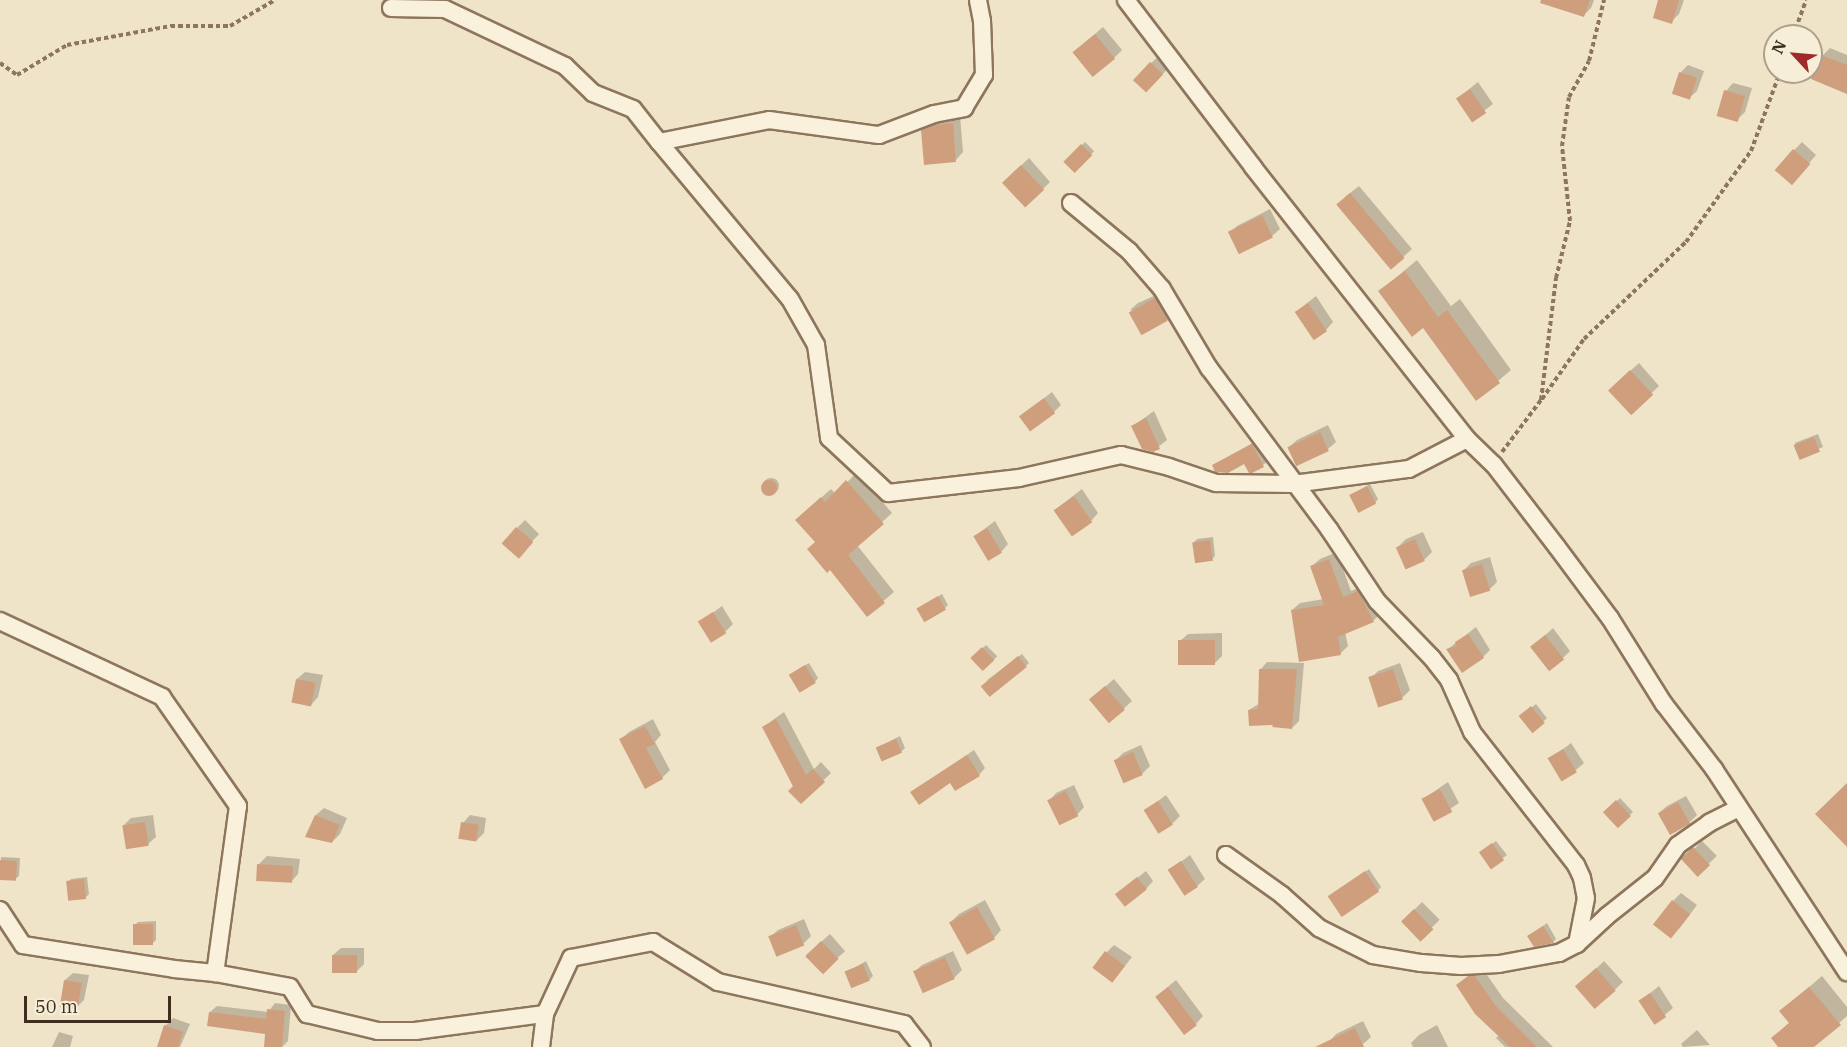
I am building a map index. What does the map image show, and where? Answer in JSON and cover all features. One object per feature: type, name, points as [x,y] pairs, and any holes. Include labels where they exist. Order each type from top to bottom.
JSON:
[{"type":"street","points":[[659,142],[769,120],[879,135],[934,114],[964,108],[984,75],[982,21],[978,0]]},
{"type":"street","points":[[1126,0],[1253,167],[1467,438],[1494,465],[1610,618],[1664,704],[1714,769],[1847,972]]},
{"type":"street","points":[[391,8],[445,9],[565,66],[593,93],[633,109],[790,299],[816,345],[829,438],[888,493],[1019,478],[1121,455],[1169,467],[1216,483],[1293,484],[1409,469],[1467,438]]},
{"type":"street","points":[[1071,203],[1130,251],[1162,289],[1209,368],[1293,484],[1329,529],[1377,601],[1432,658],[1449,680],[1472,732],[1575,864],[1582,878],[1586,898],[1577,944]]},
{"type":"street","points":[[0,621],[162,697],[238,806],[215,973]]},
{"type":"street","points":[[1226,855],[1282,895],[1318,928],[1373,955],[1461,966],[1533,959],[1559,953],[1577,944],[1607,916],[1655,878],[1678,844],[1709,823],[1738,808]]},
{"type":"street","points":[[0,910],[23,945],[174,969],[215,973],[290,987],[307,1014],[414,1039],[545,1014]]},
{"type":"street","points":[[541,1047],[545,1014],[571,958],[653,942],[718,982],[904,1024],[922,1047]]},
{"type":"path","points":[[0,63],[17,75],[67,45],[171,26],[230,26],[275,0]]},
{"type":"path","points":[[1541,399],[1556,278],[1570,221],[1562,146],[1569,97],[1589,61],[1604,0]]},
{"type":"path","points":[[1797,24],[1806,0]]},
{"type":"path","points":[[1494,465],[1515,432],[1584,339],[1686,242],[1751,151],[1776,84]]},
{"type":"building","points":[[1541,0],[1590,0],[1584,17],[1540,3]]},
{"type":"building","points":[[1658,0],[1679,0],[1672,24],[1653,18]]},
{"type":"building","points":[[1095,34],[1115,59],[1093,77],[1072,52]]},
{"type":"building","points":[[1823,56],[1847,65],[1847,94],[1823,84]]},
{"type":"building","points":[[1150,62],[1163,74],[1146,93],[1133,80]]},
{"type":"building","points":[[1679,72],[1697,78],[1690,100],[1672,94]]},
{"type":"building","points":[[1470,89],[1486,113],[1472,123],[1456,99]]},
{"type":"building","points":[[1724,90],[1745,96],[1738,122],[1717,116]]},
{"type":"building","points":[[953,123],[956,162],[924,165],[921,130]]},
{"type":"building","points":[[1081,144],[1092,155],[1075,173],[1063,162]]},
{"type":"building","points":[[1793,149],[1810,164],[1792,185],[1775,170]]},
{"type":"building","points":[[1021,165],[1044,190],[1025,208],[1002,183]]},
{"type":"building","points":[[1350,193],[1405,258],[1391,270],[1336,205]]},
{"type":"building","points":[[1262,215],[1273,237],[1239,254],[1228,232]]},
{"type":"building","points":[[1405,271],[1438,317],[1447,310],[1500,383],[1476,401],[1423,328],[1412,337],[1378,291]]},
{"type":"building","points":[[1155,298],[1168,321],[1141,335],[1129,313]]},
{"type":"building","points":[[1308,303],[1327,331],[1314,340],[1295,312]]},
{"type":"building","points":[[1630,370],[1653,395],[1631,415],[1608,390]]},
{"type":"building","points":[[1044,398],[1055,413],[1030,432],[1019,416]]},
{"type":"building","points":[[1146,418],[1160,449],[1153,452],[1142,449],[1131,426]]},
{"type":"building","points":[[1320,432],[1329,451],[1296,466],[1287,447]]},
{"type":"building","points":[[1814,437],[1820,452],[1800,460],[1794,445]]},
{"type":"building","points":[[1252,444],[1264,467],[1249,473],[1244,464],[1228,473],[1215,472],[1212,465]]},
{"type":"building","points":[[766,480],[772,480],[777,488],[775,494],[766,496],[761,491],[761,485]]},
{"type":"building","points":[[846,480],[884,524],[848,555],[885,603],[867,617],[830,570],[827,573],[807,549],[815,542],[795,520],[821,497],[825,502]]},
{"type":"building","points":[[1367,486],[1376,504],[1358,513],[1349,495]]},
{"type":"building","points":[[1074,496],[1092,522],[1072,537],[1054,510]]},
{"type":"building","points":[[516,527],[533,542],[519,559],[502,544]]},
{"type":"building","points":[[987,528],[1002,553],[988,561],[973,536]]},
{"type":"building","points":[[1415,539],[1425,561],[1406,569],[1396,548]]},
{"type":"building","points":[[1210,540],[1213,561],[1195,563],[1192,543]]},
{"type":"building","points":[[1329,559],[1343,597],[1358,591],[1374,622],[1338,637],[1341,655],[1299,662],[1291,610],[1324,605],[1310,566]]},
{"type":"building","points":[[1482,564],[1490,591],[1470,597],[1462,570]]},
{"type":"building","points":[[938,596],[946,610],[924,622],[916,608]]},
{"type":"building","points":[[713,612],[726,633],[711,643],[698,622]]},
{"type":"building","points":[[1468,634],[1484,658],[1462,673],[1446,649],[1456,646],[1455,642]]},
{"type":"building","points":[[1545,635],[1564,659],[1549,671],[1530,647]]},
{"type":"building","points":[[1178,640],[1215,640],[1215,665],[1178,665]]},
{"type":"building","points":[[982,647],[994,660],[983,671],[970,658]]},
{"type":"building","points":[[1018,656],[1027,667],[990,697],[981,686]]},
{"type":"building","points":[[805,665],[816,683],[800,693],[789,675]]},
{"type":"building","points":[[1259,669],[1297,669],[1292,729],[1272,727],[1273,725],[1249,726],[1248,710],[1258,709]]},
{"type":"building","points":[[1393,669],[1403,699],[1378,707],[1368,677]]},
{"type":"building","points":[[296,679],[316,683],[311,706],[291,703]]},
{"type":"building","points":[[1105,686],[1125,710],[1109,723],[1089,699]]},
{"type":"building","points":[[1531,706],[1545,723],[1532,733],[1519,716]]},
{"type":"building","points":[[776,719],[806,775],[813,769],[825,782],[801,804],[788,791],[793,786],[762,727]]},
{"type":"building","points":[[645,726],[655,744],[646,748],[663,779],[645,789],[619,739]]},
{"type":"building","points":[[896,739],[902,753],[882,761],[876,748]]},
{"type":"building","points":[[1563,749],[1577,772],[1561,781],[1548,758]]},
{"type":"building","points":[[1133,752],[1143,775],[1123,783],[1114,760]]},
{"type":"building","points":[[967,755],[980,776],[955,791],[950,783],[919,805],[910,792]]},
{"type":"building","points":[[1847,783],[1847,847],[1815,814]]},
{"type":"building","points":[[1440,789],[1452,812],[1434,822],[1421,799]]},
{"type":"building","points":[[1066,791],[1078,816],[1059,825],[1047,800]]},
{"type":"building","points":[[1616,800],[1631,816],[1618,828],[1603,812]]},
{"type":"building","points":[[1158,801],[1173,825],[1158,834],[1144,810]]},
{"type":"building","points":[[1678,802],[1690,824],[1670,835],[1658,813]]},
{"type":"building","points":[[315,815],[340,825],[332,843],[305,837]]},
{"type":"building","points":[[145,822],[149,846],[126,849],[122,826]]},
{"type":"building","points":[[461,822],[479,825],[476,842],[458,839]]},
{"type":"building","points":[[1492,843],[1504,860],[1491,869],[1479,852]]},
{"type":"building","points":[[1693,847],[1710,865],[1698,877],[1681,859]]},
{"type":"building","points":[[0,860],[17,861],[16,881],[0,880]]},
{"type":"building","points":[[1181,861],[1198,887],[1184,896],[1168,870]]},
{"type":"building","points":[[257,864],[293,866],[292,883],[256,881]]},
{"type":"building","points":[[1365,871],[1379,892],[1342,917],[1328,896]]},
{"type":"building","points":[[1137,877],[1147,890],[1125,907],[1115,894]]},
{"type":"building","points":[[84,879],[86,899],[68,901],[66,881]]},
{"type":"building","points":[[1672,900],[1690,914],[1671,939],[1653,924]]},
{"type":"building","points":[[977,907],[995,939],[967,955],[949,923]]},
{"type":"building","points":[[1414,909],[1433,929],[1421,942],[1401,922]]},
{"type":"building","points":[[133,924],[153,924],[153,945],[133,945]]},
{"type":"building","points":[[796,925],[804,945],[776,957],[768,936]]},
{"type":"building","points":[[1543,926],[1554,943],[1534,947],[1527,936]]},
{"type":"building","points":[[821,941],[839,959],[823,974],[805,957]]},
{"type":"building","points":[[1105,951],[1125,966],[1112,983],[1092,968]]},
{"type":"building","points":[[332,955],[357,955],[357,973],[332,973]]},
{"type":"building","points":[[945,957],[955,979],[923,993],[913,971]]},
{"type":"building","points":[[863,964],[870,981],[851,988],[844,971]]},
{"type":"building","points":[[1596,968],[1616,991],[1595,1009],[1575,986]]},
{"type":"building","points":[[1468,976],[1475,976],[1496,1006],[1537,1047],[1510,1047],[1475,1014],[1456,985]]},
{"type":"building","points":[[64,980],[82,983],[78,1009],[60,1007]]},
{"type":"building","points":[[1168,987],[1197,1025],[1184,1035],[1155,997]]},
{"type":"building","points":[[1809,987],[1841,1025],[1814,1047],[1778,1047],[1771,1038],[1789,1023],[1779,1011]]},
{"type":"building","points":[[1650,993],[1666,1017],[1655,1025],[1638,1001]]},
{"type":"building","points":[[267,1009],[285,1011],[282,1047],[264,1047],[265,1034],[207,1026],[209,1012],[266,1019]]},
{"type":"building","points":[[164,1025],[183,1032],[178,1047],[157,1047]]},
{"type":"building","points":[[1355,1028],[1364,1047],[1315,1047]]}]
